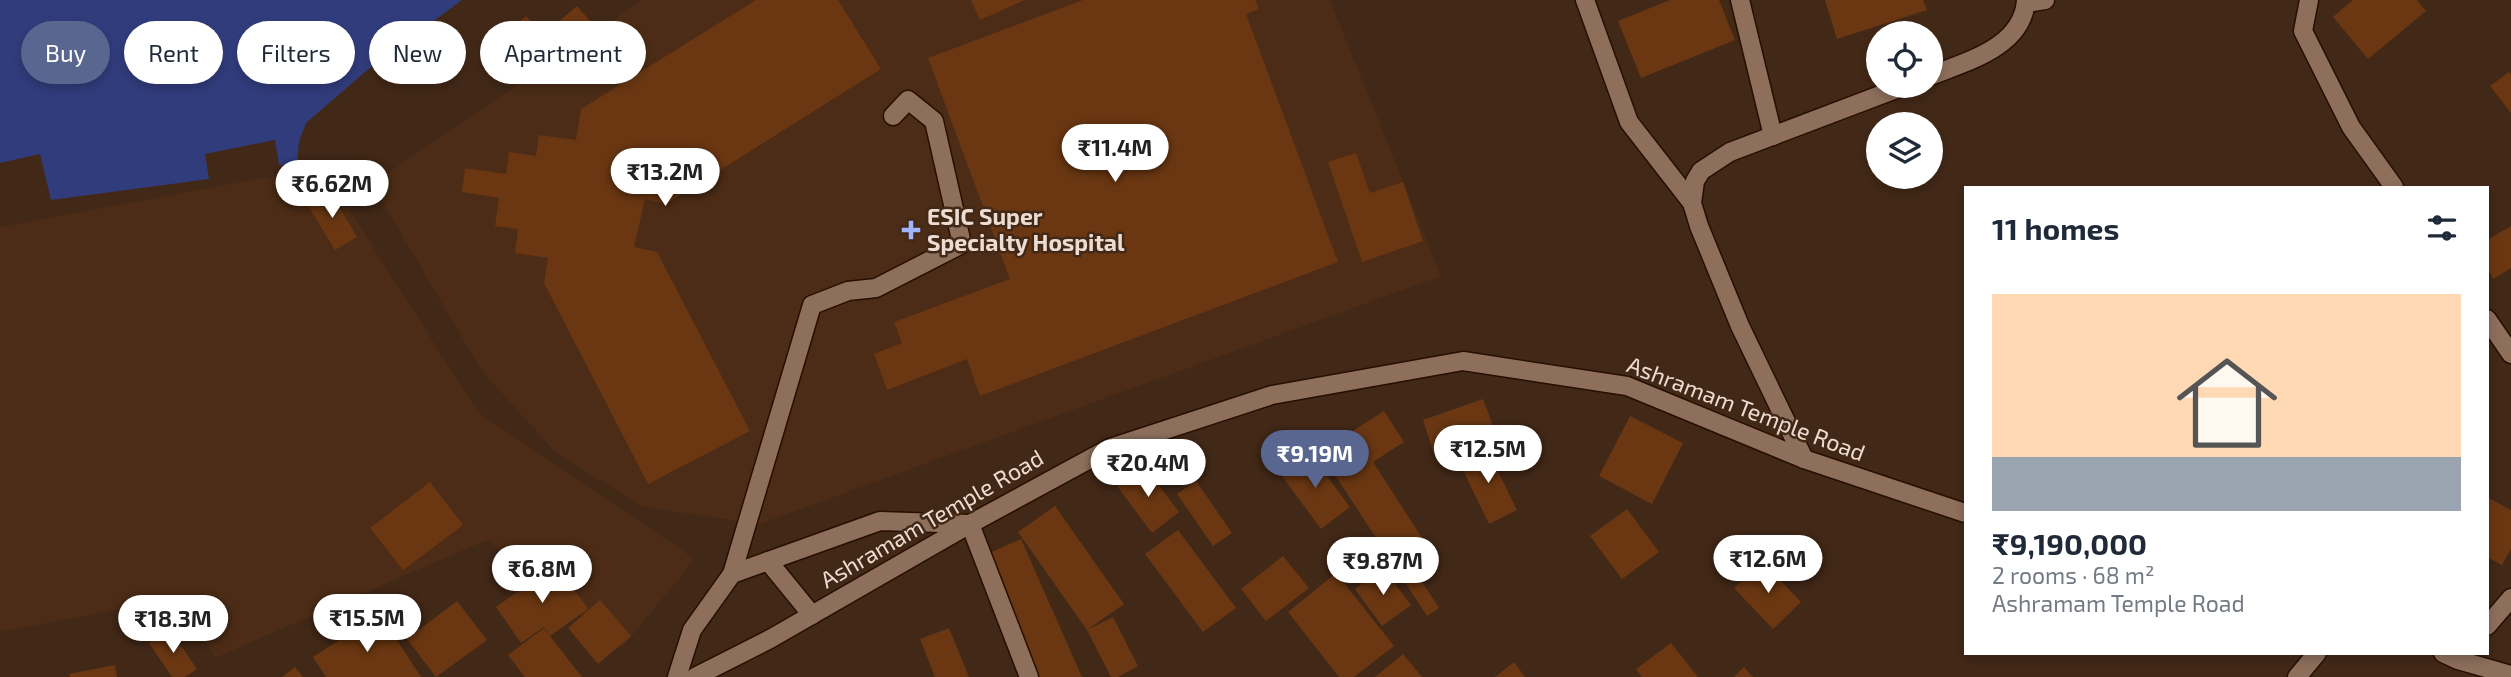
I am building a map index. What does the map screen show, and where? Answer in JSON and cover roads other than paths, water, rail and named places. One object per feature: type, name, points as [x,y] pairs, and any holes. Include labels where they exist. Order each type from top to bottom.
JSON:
[{"type":"street","points":[[1585,0],[1629,122],[1692,203],[1740,326],[1804,459]]},
{"type":"street","points":[[1740,0],[1773,136]]},
{"type":"street","points":[[1943,71],[1980,57],[2011,36],[2020,24],[2027,1],[2045,0]]},
{"type":"street","points":[[2309,0],[2303,31],[2351,127],[2393,186]]},
{"type":"street","points":[[1692,203],[1695,181],[1701,171],[1730,152],[1873,98]]},
{"type":"street","points":[[677,677],[692,630],[732,574],[812,304],[848,291],[876,288],[962,244],[934,121],[908,100],[893,116]]},
{"type":"street","points":[[2489,322],[2511,354]]},
{"type":"street","name":"Ashramam Temple Road","points":[[695,677],[812,615],[970,524],[1110,448],[1272,396],[1463,361],[1627,386],[1804,459],[1964,513]]},
{"type":"street","points":[[732,574],[880,521],[970,524],[1028,677]]},
{"type":"street","points":[[768,561],[812,615]]},
{"type":"street","points":[[2489,624],[2511,598]]},
{"type":"street","points":[[2297,677],[2315,655]]},
{"type":"street","points":[[2455,655],[2511,675]]},
{"type":"water","points":[[0,0],[462,0],[434,21],[369,21],[369,69],[355,81],[355,21],[237,21],[237,84],[351,84],[306,123],[299,141],[297,166],[279,165],[275,140],[205,154],[209,179],[51,200],[40,154],[0,163]]},
{"type":"place","name":"ESIC Super Specialty Hospital","points":[[911,230]]}]
